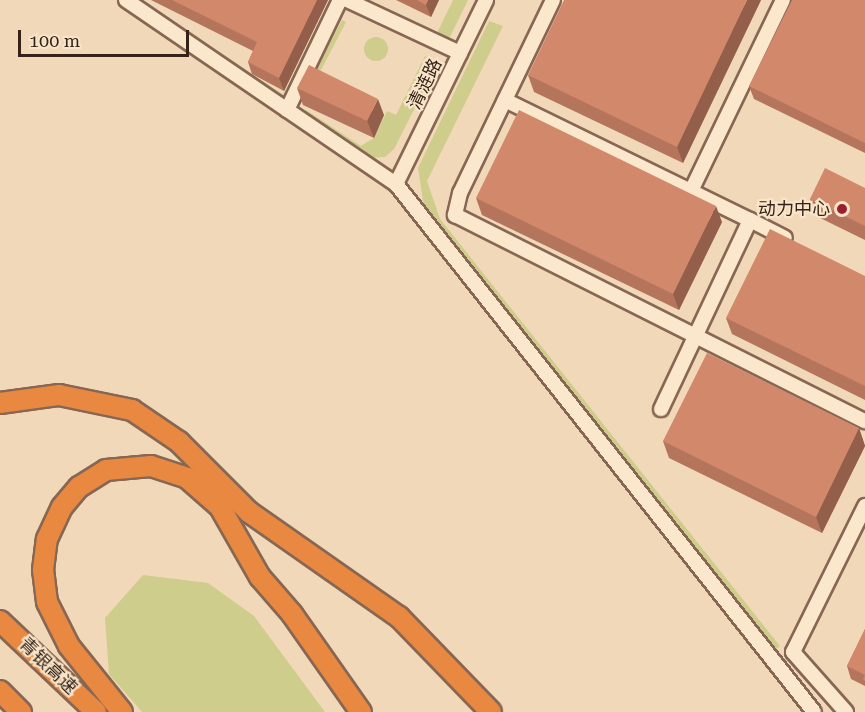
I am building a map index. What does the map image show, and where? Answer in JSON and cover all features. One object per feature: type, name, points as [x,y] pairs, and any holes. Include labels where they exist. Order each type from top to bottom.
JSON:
[{"type":"highway","points":[[0,403],[59,394],[132,410],[179,442],[249,512],[399,617],[491,712]]},
{"type":"highway","points":[[122,712],[69,646],[47,602],[43,570],[47,539],[62,507],[79,487],[106,470],[151,466],[187,478],[220,507],[260,577],[292,614],[361,712]]},
{"type":"highway","name":"青银高速","points":[[0,621],[96,712]]},
{"type":"highway","points":[[0,691],[21,712]]},
{"type":"street","points":[[126,0],[396,184],[814,712]]},
{"type":"street","points":[[286,110],[340,0]]},
{"type":"street","points":[[347,0],[460,53]]},
{"type":"street","name":"清涟路","points":[[396,184],[486,0]]},
{"type":"street","points":[[553,0],[460,193],[455,215],[865,421]]},
{"type":"street","points":[[691,191],[783,0]]},
{"type":"street","points":[[505,100],[802,246]]},
{"type":"street","points":[[661,409],[750,220]]},
{"type":"street","points":[[846,712],[793,652],[865,506]]},
{"type":"shaded area","points":[[132,0],[140,0],[287,97],[283,103]]},
{"type":"shaded area","points":[[453,0],[468,0],[449,39],[435,37]]},
{"type":"shaded area","points":[[342,20],[346,22],[305,101],[301,99]]},
{"type":"shaded area","points":[[489,21],[503,26],[427,181],[440,219],[780,646],[775,650],[424,207],[418,168]]},
{"type":"shaded area","points":[[376,37],[381,38],[387,44],[387,54],[381,60],[376,61],[371,60],[365,54],[364,49],[365,44],[371,38]]},
{"type":"shaded area","points":[[425,56],[437,64],[394,149],[385,157],[369,158],[304,115],[306,110],[361,146],[374,138],[387,111],[396,115]]},
{"type":"shaded area","points":[[143,575],[208,583],[254,616],[325,712],[142,712],[109,674],[105,618]]},
{"type":"building","points":[[172,0],[317,0],[279,78],[248,62],[257,42]]},
{"type":"building","points":[[417,0],[428,0],[426,5]]},
{"type":"building","points":[[564,0],[747,0],[677,147],[528,75]]},
{"type":"building","points":[[792,0],[865,0],[865,143],[749,86]]},
{"type":"building","points":[[309,65],[378,99],[367,121],[297,88]]},
{"type":"building","points":[[519,110],[716,206],[673,294],[476,198]]},
{"type":"building","points":[[825,168],[865,188],[865,226],[810,199]]},
{"type":"building","points":[[770,229],[865,276],[865,386],[726,318]]},
{"type":"building","points":[[707,353],[859,428],[816,517],[663,441]]},
{"type":"building","points":[[865,629],[865,675],[847,666]]},
{"type":"place","name":"动力中心","points":[[842,209]]}]
